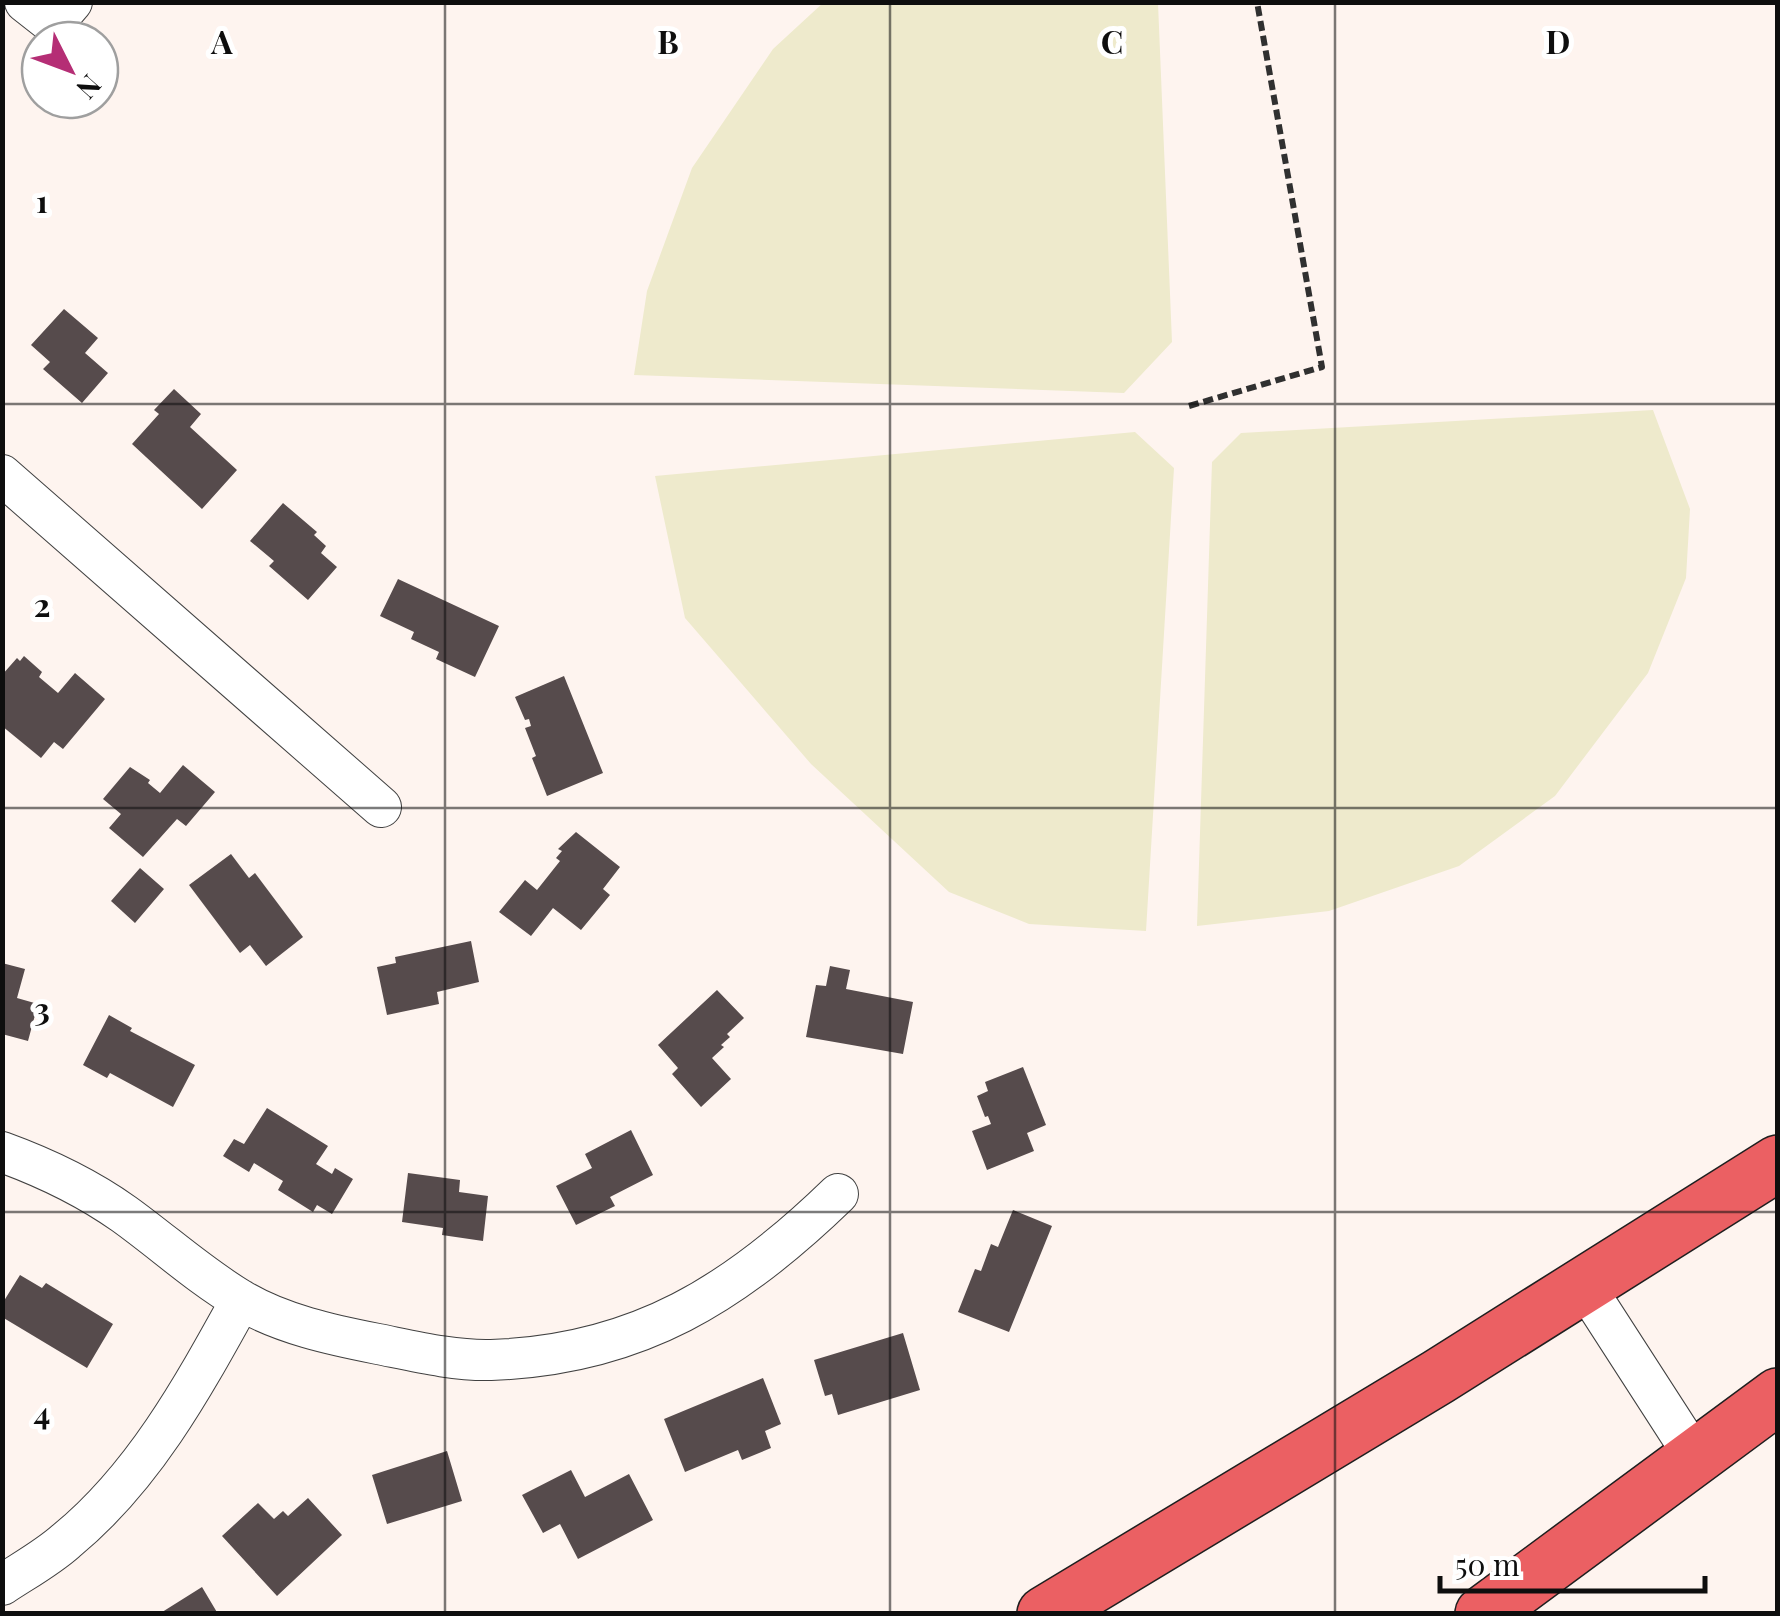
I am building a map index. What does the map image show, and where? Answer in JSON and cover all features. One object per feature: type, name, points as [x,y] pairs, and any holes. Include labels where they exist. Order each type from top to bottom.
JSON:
[{"type":"highway","points":[[1045,1614],[1305,1458],[1778,1163]]},
{"type":"highway","points":[[1483,1614],[1778,1396]]},
{"type":"street","points":[[26,2],[32,11],[53,24],[72,2]]},
{"type":"street","points":[[2,475],[381,806]]},
{"type":"street","points":[[2,1152],[57,1172],[120,1212],[241,1300],[285,1319],[338,1336],[410,1351],[489,1360],[558,1352],[630,1336],[695,1308],[787,1244],[838,1194]]},
{"type":"street","points":[[1584,1285],[1695,1457]]},
{"type":"street","points":[[2,1585],[66,1542],[135,1472],[198,1379],[241,1300]]},
{"type":"path","points":[[1189,406],[1322,368],[1257,2]]},
{"type":"shaded area","points":[[824,2],[1158,3],[1172,342],[1124,393],[634,375],[647,291],[692,168],[773,49]]},
{"type":"shaded area","points":[[1653,410],[1690,509],[1686,578],[1648,673],[1555,796],[1459,866],[1329,911],[1197,926],[1212,462],[1241,433]]},
{"type":"shaded area","points":[[1135,432],[1174,468],[1146,931],[1029,924],[949,892],[811,764],[685,618],[655,476]]},
{"type":"building","points":[[64,309],[98,338],[85,353],[108,373],[82,403],[43,369],[50,362],[31,345]]},
{"type":"building","points":[[174,389],[201,414],[190,427],[237,470],[202,509],[132,444],[159,414],[154,410]]},
{"type":"building","points":[[283,503],[317,532],[314,535],[326,546],[321,553],[337,567],[308,600],[269,566],[274,561],[250,541]]},
{"type":"building","points":[[398,579],[499,626],[475,677],[436,659],[439,652],[411,639],[414,632],[380,616]]},
{"type":"building","points":[[24,656],[42,672],[39,677],[58,693],[75,673],[105,699],[63,749],[54,742],[41,758],[2,726],[2,675],[17,658],[20,661]]},
{"type":"building","points":[[564,676],[603,773],[547,796],[532,758],[536,756],[525,728],[531,726],[529,719],[525,720],[515,697]]},
{"type":"building","points":[[183,765],[215,792],[186,826],[177,819],[143,857],[109,828],[121,814],[103,799],[130,767],[150,780],[148,783],[160,793]]},
{"type":"building","points":[[576,832],[620,867],[603,889],[610,895],[581,930],[553,908],[531,936],[499,912],[525,880],[537,890],[560,861],[556,858],[562,851],[558,849]]},
{"type":"building","points":[[231,854],[249,878],[255,873],[303,937],[266,966],[250,945],[240,953],[189,885]]},
{"type":"building","points":[[140,868],[164,889],[135,923],[111,901]]},
{"type":"building","points":[[471,941],[479,982],[437,992],[439,1004],[387,1015],[377,967],[396,963],[395,957]]},
{"type":"building","points":[[2,963],[25,969],[17,998],[38,1004],[28,1041],[2,1034]]},
{"type":"building","points":[[830,966],[850,970],[846,989],[913,1002],[903,1054],[806,1037],[816,985],[826,986]]},
{"type":"building","points":[[717,990],[744,1018],[727,1034],[730,1037],[721,1045],[724,1047],[712,1058],[731,1079],[701,1107],[672,1074],[678,1068],[658,1045]]},
{"type":"building","points":[[109,1015],[132,1028],[130,1031],[195,1065],[173,1107],[110,1073],[107,1078],[83,1065]]},
{"type":"building","points":[[1023,1067],[1046,1125],[1027,1133],[1034,1151],[987,1170],[972,1131],[991,1124],[977,1096],[988,1091],[985,1082]]},
{"type":"building","points":[[267,1108],[328,1146],[316,1164],[332,1174],[335,1168],[353,1179],[332,1214],[317,1205],[313,1212],[278,1190],[283,1181],[254,1163],[249,1172],[223,1156],[234,1139],[244,1144]]},
{"type":"building","points":[[631,1130],[653,1175],[610,1197],[615,1206],[576,1225],[556,1186],[592,1168],[585,1154]]},
{"type":"building","points":[[408,1173],[460,1180],[459,1192],[488,1196],[483,1241],[442,1235],[443,1228],[402,1222]]},
{"type":"building","points":[[1013,1210],[1052,1226],[1009,1332],[958,1312],[975,1269],[981,1271],[991,1244],[998,1247]]},
{"type":"building","points":[[20,1275],[42,1288],[46,1283],[113,1324],[87,1368],[2,1317],[2,1304]]},
{"type":"building","points":[[903,1333],[920,1390],[838,1415],[832,1394],[825,1396],[814,1360]]},
{"type":"building","points":[[763,1378],[781,1424],[765,1431],[771,1448],[742,1460],[738,1450],[685,1472],[664,1419]]},
{"type":"building","points":[[447,1451],[462,1501],[387,1524],[372,1475]]},
{"type":"building","points":[[571,1470],[585,1497],[629,1474],[653,1520],[578,1559],[560,1524],[543,1533],[522,1495]]},
{"type":"building","points":[[308,1498],[342,1535],[277,1596],[222,1536],[258,1503],[274,1519],[283,1511],[288,1516]]},
{"type":"building","points":[[202,1587],[218,1614],[159,1614]]}]
